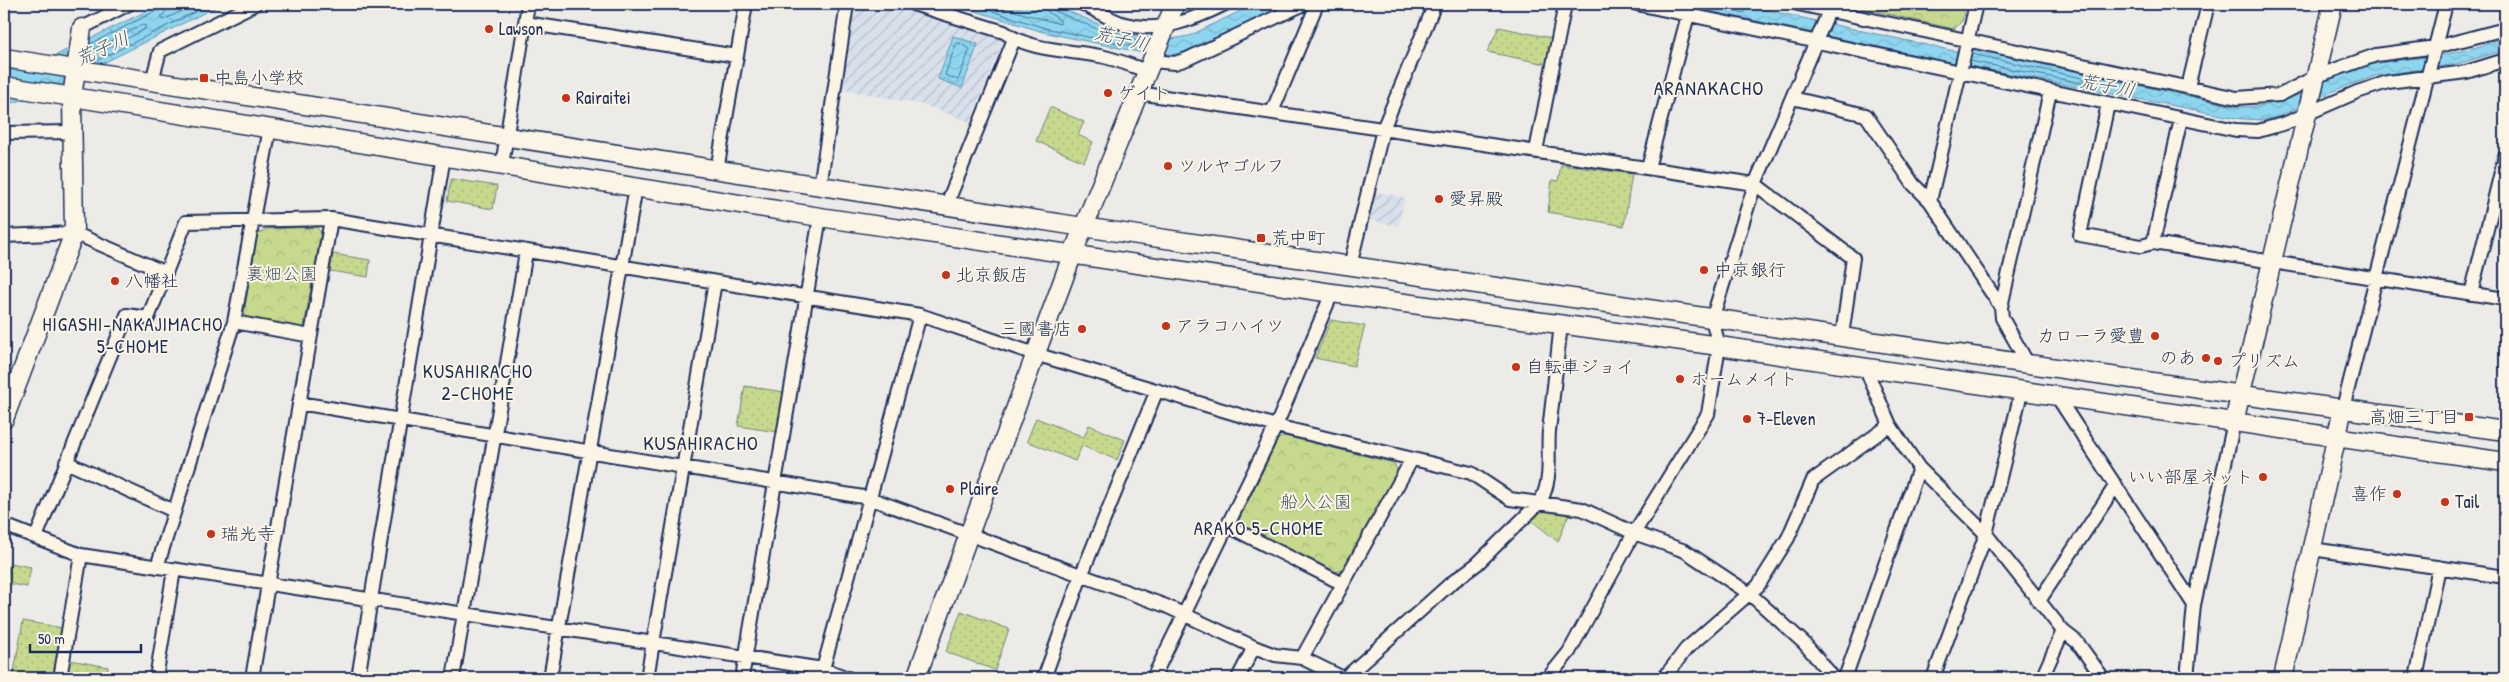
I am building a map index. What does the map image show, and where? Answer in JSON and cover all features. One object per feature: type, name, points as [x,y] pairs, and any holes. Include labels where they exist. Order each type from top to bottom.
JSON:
[{"type":"street","points":[[4,418],[74,233],[73,84],[81,32],[130,4]]},
{"type":"street","points":[[152,81],[160,52],[255,4]]},
{"type":"street","points":[[502,166],[528,4]]},
{"type":"street","points":[[717,170],[746,4]]},
{"type":"street","points":[[820,187],[847,4]]},
{"type":"street","points":[[913,4],[1004,32],[1014,39],[1041,47],[1101,56],[1149,66],[1175,63],[1187,59],[1304,4]]},
{"type":"street","points":[[1083,4],[1124,24],[1164,30],[1195,19],[1225,4]]},
{"type":"street","points":[[916,678],[1073,253],[1175,4]]},
{"type":"street","points":[[1272,112],[1317,4]]},
{"type":"street","points":[[1350,266],[1383,129],[1436,4]]},
{"type":"street","points":[[1536,151],[1566,4]]},
{"type":"street","points":[[1637,4],[1817,39],[1961,70],[2050,92],[2236,130],[2258,131],[2286,123],[2357,92],[2388,82],[2427,75],[2466,72],[2505,60]]},
{"type":"street","points":[[1798,4],[1967,43],[2237,98],[2280,95],[2376,55],[2435,50],[2505,29]]},
{"type":"street","points":[[1930,201],[1976,4]]},
{"type":"street","points":[[2188,88],[2208,4]]},
{"type":"street","points":[[2187,678],[2194,605],[2234,422],[2242,395],[2333,4]]},
{"type":"street","points":[[2283,678],[2343,408],[2446,4]]},
{"type":"street","points":[[1548,678],[1569,652],[1634,533],[1708,414],[1720,346],[1712,318],[1755,184],[1829,11]]},
{"type":"street","points":[[1648,168],[1688,15]]},
{"type":"street","points":[[525,23],[737,56]]},
{"type":"street","points":[[946,206],[1014,39]]},
{"type":"street","points":[[4,58],[22,61],[73,84],[270,128],[502,166],[820,217],[1073,253],[1332,293],[1720,346],[2505,462]]},
{"type":"street","points":[[4,86],[51,93],[95,72],[1083,227],[2242,395],[2505,431]]},
{"type":"street","points":[[2028,364],[2002,318],[2001,307],[2050,92]]},
{"type":"street","points":[[1138,93],[1755,184],[1852,258],[1842,336]]},
{"type":"street","points":[[1792,98],[1866,115],[1912,184],[1930,201],[2001,307]]},
{"type":"street","points":[[2108,104],[2080,235],[2141,246],[2154,242],[2505,299]]},
{"type":"street","points":[[2154,242],[2181,120]]},
{"type":"street","points":[[157,567],[234,322],[270,128]]},
{"type":"street","points":[[4,132],[72,132]]},
{"type":"street","points":[[358,678],[444,156]]},
{"type":"street","points":[[2471,294],[2505,156]]},
{"type":"street","points":[[550,678],[636,187]]},
{"type":"street","points":[[742,678],[820,217]]},
{"type":"street","points":[[252,678],[331,219]]},
{"type":"street","points":[[36,537],[127,315],[148,318],[186,222],[331,219],[920,315],[1035,354],[1276,426],[1470,473],[1510,499],[1582,508],[1634,533],[1685,551],[1750,594],[1804,643],[1834,678]]},
{"type":"street","points":[[4,236],[74,233],[166,273]]},
{"type":"street","points":[[453,678],[526,252]]},
{"type":"street","points":[[647,678],[715,282]]},
{"type":"street","points":[[1153,678],[1186,614],[1276,426],[1332,293]]},
{"type":"street","points":[[824,669],[920,315]]},
{"type":"street","points":[[234,322],[310,336]]},
{"type":"street","points":[[299,404],[870,498],[1186,614],[1254,647],[1276,655],[1302,658],[1344,678],[1450,584],[1477,564],[1540,502],[1546,491],[1550,460],[1549,434],[1560,324]]},
{"type":"street","points":[[1865,367],[1890,425],[1919,468],[1986,534],[2063,631],[2077,642],[2103,678]]},
{"type":"street","points":[[1044,678],[1081,576],[1157,390]]},
{"type":"street","points":[[1933,678],[1986,534],[2022,390]]},
{"type":"street","points":[[2056,395],[2194,605]]},
{"type":"street","points":[[1664,678],[1686,649],[1758,586],[1788,538],[1813,480],[1890,425]]},
{"type":"street","points":[[1302,658],[1412,459]]},
{"type":"street","points":[[66,462],[174,511]]},
{"type":"street","points":[[1845,678],[1919,468]]},
{"type":"street","points":[[2039,601],[2116,485]]},
{"type":"street","points":[[4,525],[81,555],[824,669],[848,678]]},
{"type":"street","points":[[1228,526],[1343,584]]},
{"type":"street","points":[[2312,549],[2505,577]]},
{"type":"street","points":[[60,678],[81,555]]},
{"type":"street","points":[[2416,678],[2439,567]]},
{"type":"street","points":[[156,678],[174,570]]},
{"type":"street","points":[[2042,678],[2063,631]]},
{"type":"street","points":[[1238,678],[1254,647]]},
{"type":"shaded area","points":[[855,4],[898,4],[1002,35],[1003,41],[970,122],[924,105],[842,89]]},
{"type":"shaded area","points":[[1377,192],[1405,198],[1398,226],[1370,220]]},
{"type":"green space","points":[[1843,4],[1966,4],[1962,21],[1954,29]]},
{"type":"green space","points":[[1499,27],[1551,38],[1546,64],[1487,52]]},
{"type":"green space","points":[[1050,107],[1084,122],[1078,135],[1093,142],[1084,162],[1036,141]]},
{"type":"green space","points":[[1561,165],[1632,174],[1624,226],[1548,212],[1552,180],[1558,181]]},
{"type":"green space","points":[[451,179],[497,186],[493,209],[447,201]]},
{"type":"green space","name":"裏畑公園","points":[[316,227],[321,232],[304,327],[301,329],[247,319],[244,313],[257,235],[266,229]]},
{"type":"green space","points":[[333,254],[370,260],[368,277],[330,271]]},
{"type":"green space","points":[[1331,320],[1365,326],[1354,366],[1315,358]]},
{"type":"green space","points":[[745,386],[784,392],[777,432],[738,426]]},
{"type":"green space","points":[[1036,418],[1084,437],[1089,425],[1125,440],[1117,460],[1082,446],[1075,461],[1027,441]]},
{"type":"green space","name":"船入公園","points":[[1285,436],[1394,463],[1399,474],[1346,569],[1332,573],[1241,527],[1238,522],[1278,439]]},
{"type":"green space","points":[[1550,509],[1569,513],[1558,542],[1530,519],[1536,513]]},
{"type":"green space","points":[[10,563],[31,567],[27,587],[6,583]]},
{"type":"green space","points":[[961,611],[1009,629],[995,670],[946,652]]},
{"type":"green space","points":[[23,621],[63,628],[54,678],[13,678]]},
{"type":"green space","points":[[70,660],[108,667],[106,678],[67,678]]},
{"type":"water","name":"荒子川","points":[[161,4],[222,4],[37,96],[4,105],[4,71],[42,62]]},
{"type":"water","name":"荒子川","points":[[953,4],[1051,4],[1120,33],[1166,40],[1189,36],[1255,4],[1288,4],[1188,51],[1162,57],[1043,32]]},
{"type":"water","name":"荒子川","points":[[1677,4],[1739,4],[1954,51],[1974,49],[2238,107],[2269,104],[2282,100],[2359,67],[2447,54],[2505,38],[2505,50],[2457,64],[2375,76],[2338,89],[2280,116],[2264,120],[2242,119],[1953,63]]},
{"type":"water","points":[[953,36],[978,44],[962,88],[938,79]]},
{"type":"place","name":"Lawson","points":[[489,29]]},
{"type":"place","name":"中島小学校","points":[[204,78]]},
{"type":"place","name":"ゲイト","points":[[1108,93]]},
{"type":"place","name":"Rairaitei","points":[[566,98]]},
{"type":"place","name":"ツルヤゴルフ","points":[[1168,166]]},
{"type":"place","name":"愛昇殿","points":[[1439,199]]},
{"type":"place","name":"荒中町","points":[[1261,238]]},
{"type":"place","name":"中京銀行","points":[[1704,270]]},
{"type":"place","name":"北京飯店","points":[[946,275]]},
{"type":"place","name":"八幡社","points":[[115,281]]},
{"type":"place","name":"アラコハイツ","points":[[1166,326]]},
{"type":"place","name":"三國書店","points":[[1082,329]]},
{"type":"place","name":"カローラ愛豊","points":[[2155,336]]},
{"type":"place","name":"のあ","points":[[2206,358]]},
{"type":"place","name":"プリズム","points":[[2218,361]]},
{"type":"place","name":"自転車ジョイ","points":[[1516,367]]},
{"type":"place","name":"ホームメイト","points":[[1680,379]]},
{"type":"place","name":"高畑三丁目","points":[[2469,417]]},
{"type":"place","name":"7-Eleven","points":[[1747,419]]},
{"type":"place","name":"いい部屋ネット","points":[[2263,477]]},
{"type":"place","name":"Plaire","points":[[950,489]]},
{"type":"place","name":"喜作","points":[[2397,494]]},
{"type":"place","name":"Tail","points":[[2445,502]]},
{"type":"place","name":"瑞光寺","points":[[211,534]]},
{"type":"district","name":"ARANAKACHO","points":[[1709,88]]},
{"type":"district","name":"HIGASHI-NAKAJIMACHO 5-CHOME","points":[[133,335]]},
{"type":"district","name":"KUSAHIRACHO 2-CHOME","points":[[478,382]]},
{"type":"district","name":"KUSAHIRACHO","points":[[701,443]]},
{"type":"district","name":"ARAKO 5-CHOME","points":[[1259,528]]}]
